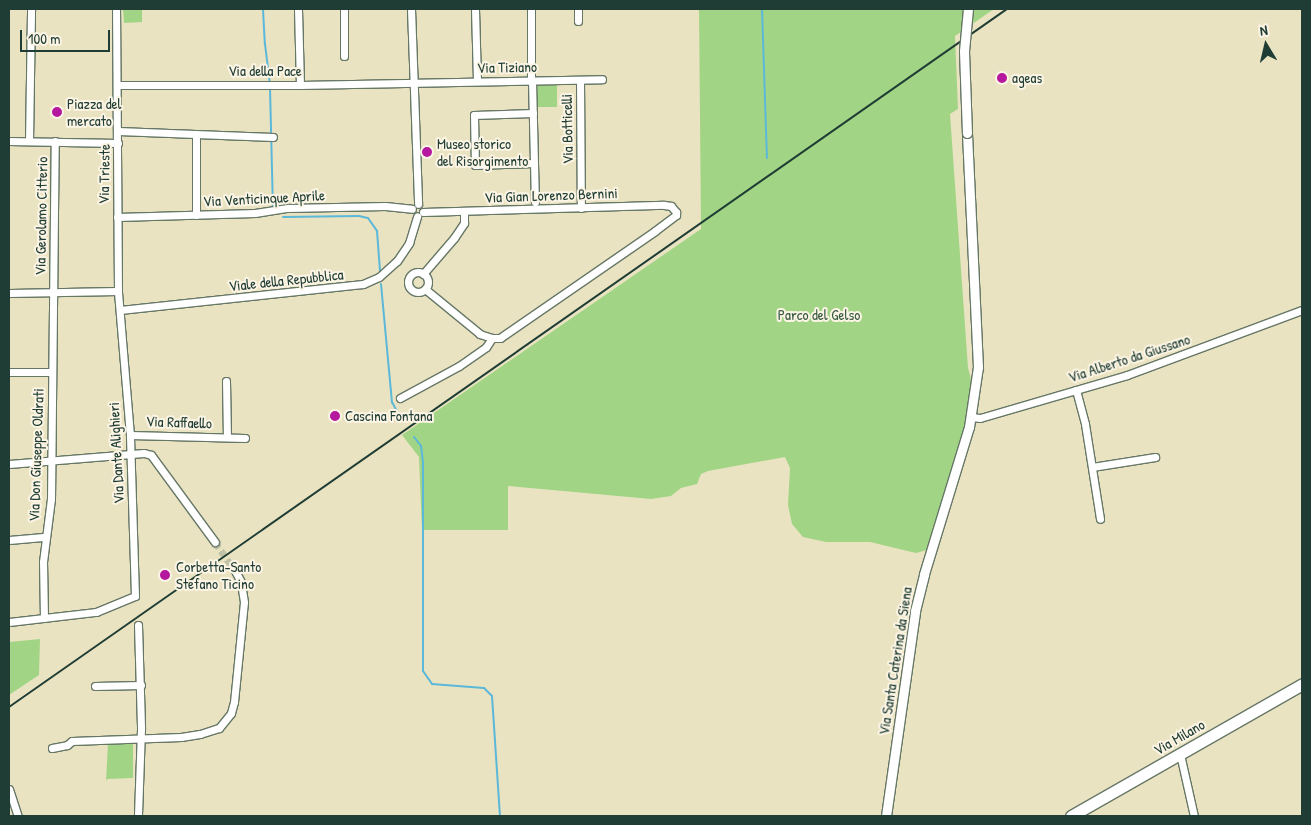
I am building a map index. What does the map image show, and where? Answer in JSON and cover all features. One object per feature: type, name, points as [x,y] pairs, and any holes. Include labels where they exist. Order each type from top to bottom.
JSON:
[{"type":"main road","name":"Via Milano","points":[[1071,816],[1302,684]]},
{"type":"street","points":[[29,141],[31,9]]},
{"type":"street","name":"Via Trieste","points":[[116,9],[118,85],[117,216],[120,310]]},
{"type":"street","points":[[298,9],[300,85]]},
{"type":"street","points":[[344,9],[344,56]]},
{"type":"street","points":[[411,9],[415,206],[412,213],[420,214]]},
{"type":"street","points":[[475,9],[476,81]]},
{"type":"street","points":[[531,9],[535,202]]},
{"type":"street","points":[[578,9],[578,21]]},
{"type":"street","name":"Via Santa Caterina da Siena","points":[[886,816],[915,611],[924,574],[970,422],[979,357],[964,51],[968,9]]},
{"type":"street","name":"Via Tiziano","points":[[413,82],[602,79]]},
{"type":"street","name":"Via Botticelli","points":[[580,80],[582,208]]},
{"type":"street","name":"Via della Pace","points":[[118,85],[300,85],[413,82]]},
{"type":"street","points":[[533,113],[474,116],[474,165],[534,163]]},
{"type":"street","points":[[118,131],[271,136]]},
{"type":"street","points":[[196,134],[196,215]]},
{"type":"street","points":[[9,141],[118,143]]},
{"type":"street","name":"Via Gerolamo Citterio","points":[[53,292],[55,141]]},
{"type":"street","name":"Via Gian Lorenzo Bernini","points":[[420,214],[664,205],[671,206],[676,212],[676,215],[654,231],[500,338],[492,338]]},
{"type":"street","name":"Via Venticinque Aprile","points":[[117,216],[270,212],[288,208],[415,206]]},
{"type":"street","points":[[423,274],[454,238],[464,223],[464,211]]},
{"type":"street","name":"Viale della Repubblica","points":[[120,310],[363,284],[379,276],[397,261],[409,242],[420,214]]},
{"type":"street","points":[[413,273],[423,274],[428,281],[425,289],[416,292],[408,286],[408,278],[413,273]]},
{"type":"street","points":[[400,398],[459,366],[486,347],[492,338],[480,334],[425,289]]},
{"type":"street","points":[[9,293],[118,291]]},
{"type":"street","name":"Via Don Giuseppe Oldrati","points":[[44,618],[43,562],[51,500],[53,292]]},
{"type":"street","name":"Via Dante Alighieri","points":[[44,618],[96,612],[135,596],[130,435],[120,310]]},
{"type":"street","name":"Via Alberto da Giussano","points":[[970,422],[1127,375],[1302,310]]},
{"type":"street","points":[[9,372],[52,372]]},
{"type":"street","name":"Via Raffaello","points":[[226,381],[227,437]]},
{"type":"street","points":[[1076,390],[1086,424],[1100,519]]},
{"type":"street","name":"Via Raffaello","points":[[130,435],[245,438]]},
{"type":"street","points":[[9,464],[144,453],[155,458],[215,542]]},
{"type":"street","points":[[1092,467],[1155,457]]},
{"type":"street","points":[[9,540],[46,538]]},
{"type":"street","points":[[52,748],[67,745],[72,741],[181,737],[209,732],[219,728],[231,714],[234,702],[244,602],[242,582],[234,569]]},
{"type":"street","points":[[9,622],[44,618]]},
{"type":"street","points":[[138,625],[141,737],[138,816]]},
{"type":"street","points":[[95,686],[141,681]]},
{"type":"street","points":[[1180,754],[1194,816]]},
{"type":"street","points":[[9,789],[18,816]]},
{"type":"green space","points":[[123,9],[142,9],[142,22],[124,23]]},
{"type":"green space","name":"Parco del Gelso","points":[[699,9],[994,9],[955,36],[958,109],[950,114],[968,368],[972,383],[965,430],[927,550],[916,553],[870,542],[826,542],[803,537],[792,524],[788,505],[790,468],[785,457],[708,471],[701,474],[697,484],[681,488],[671,496],[651,499],[508,486],[508,530],[422,530],[419,457],[402,435],[701,229]]},
{"type":"green space","points":[[535,84],[557,84],[557,107],[536,107]]},
{"type":"green space","points":[[40,639],[39,675],[9,695],[9,642]]},
{"type":"green space","points":[[108,743],[133,744],[133,778],[107,779],[106,782]]},
{"type":"waterway","points":[[263,9],[270,83]]},
{"type":"waterway","points":[[762,9],[767,158]]},
{"type":"waterway","points":[[270,88],[273,207]]},
{"type":"waterway","points":[[283,217],[359,216],[368,218],[377,231],[380,271]]},
{"type":"waterway","points":[[381,284],[392,402],[399,415]]},
{"type":"waterway","points":[[414,437],[421,446],[423,462],[423,671],[432,684],[484,688],[492,696],[500,816]]},
{"type":"tunnel","points":[[215,542],[234,569]]},
{"type":"railway","points":[[9,707],[1007,9]]},
{"type":"place","name":"ageas","points":[[1002,78]]},
{"type":"place","name":"Piazza del mercato","points":[[57,112]]},
{"type":"place","name":"Museo storico del Risorgimento","points":[[427,152]]},
{"type":"place","name":"Cascina Fontana","points":[[335,416]]},
{"type":"place","name":"Corbetta-Santo Stefano Ticino","points":[[165,575]]}]
